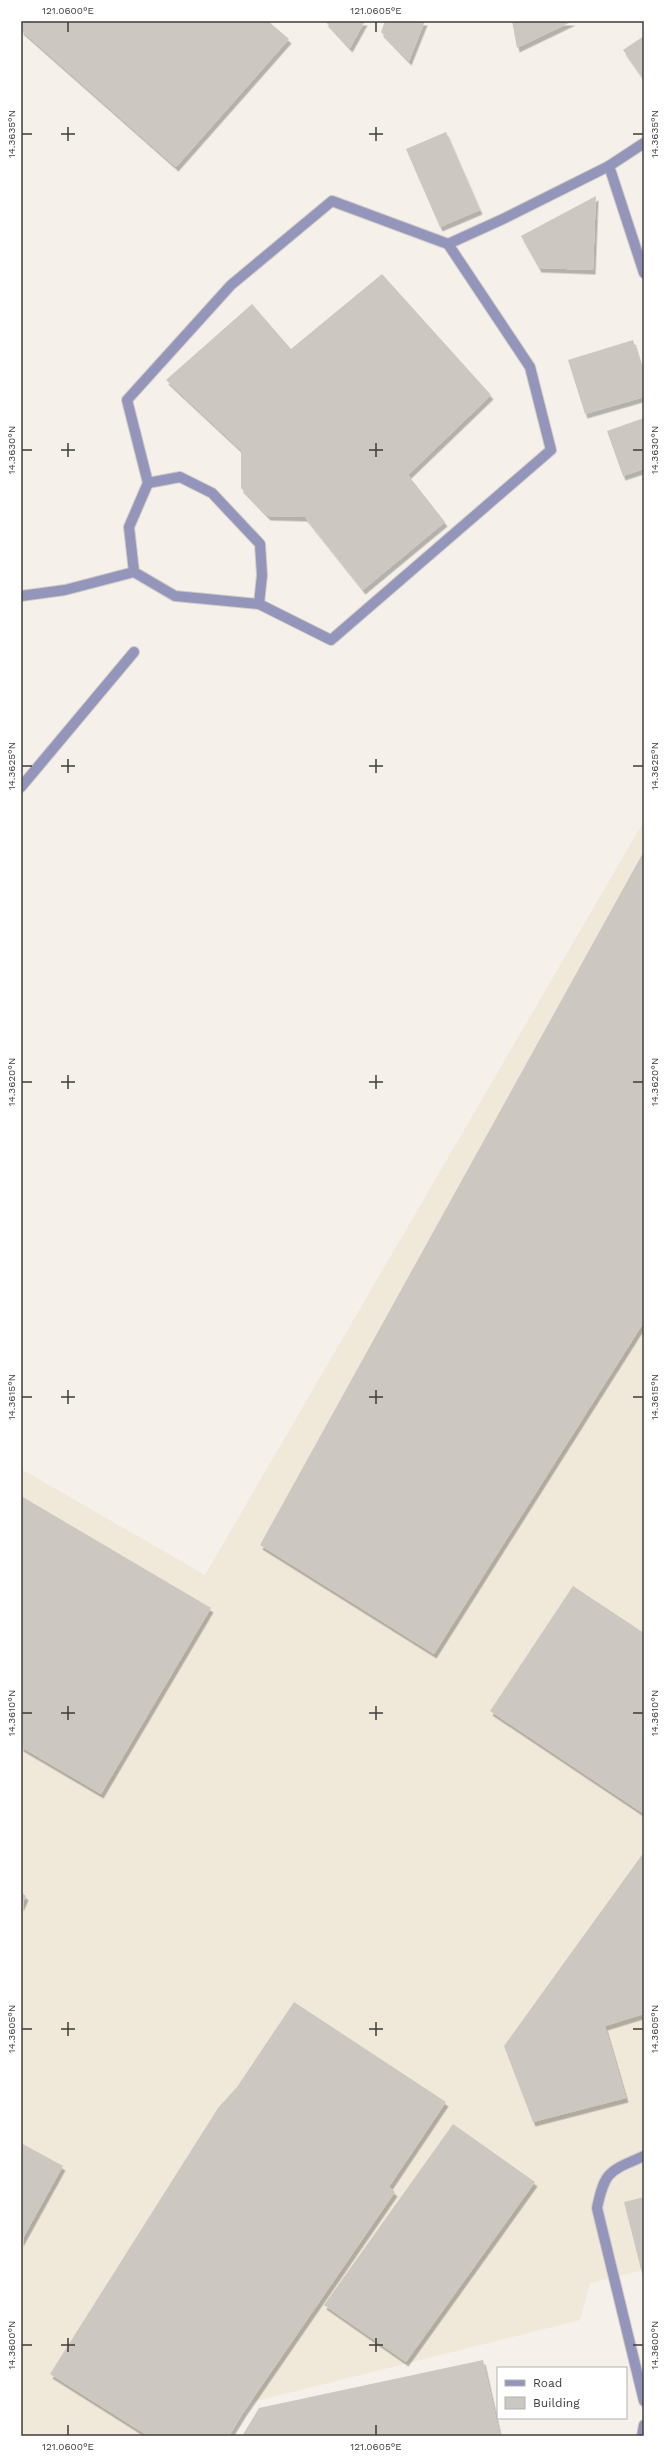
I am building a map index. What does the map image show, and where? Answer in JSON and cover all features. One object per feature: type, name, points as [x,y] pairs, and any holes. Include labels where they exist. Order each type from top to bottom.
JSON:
[{"type":"street","points":[[448,244],[503,219],[609,166],[644,143]]},
{"type":"street","points":[[609,166],[644,273]]},
{"type":"street","points":[[21,596],[65,590],[134,572],[175,596],[259,604],[331,640],[551,450],[530,367],[448,244],[332,201],[232,285],[127,400],[148,483],[129,527],[134,572]]},
{"type":"street","points":[[148,483],[180,478],[212,493],[260,544],[262,575],[259,604]]},
{"type":"street","points":[[21,787],[134,652]]},
{"type":"street","points":[[644,2156],[612,2170],[601,2187],[597,2208],[644,2401]]},
{"type":"street","points":[[642,2436],[644,2425]]},
{"type":"shaded area","points":[[644,821],[644,2270],[590,2283],[580,2320],[248,2403],[229,2436],[21,2436],[21,1469],[205,1575]]},
{"type":"building","points":[[21,21],[268,21],[289,39],[176,167],[21,30]]},
{"type":"building","points":[[325,21],[365,21],[350,48]]},
{"type":"building","points":[[385,21],[425,21],[409,61],[381,32]]},
{"type":"building","points":[[512,21],[573,21],[517,48]]},
{"type":"building","points":[[644,36],[644,75],[642,77],[623,50]]},
{"type":"building","points":[[446,132],[480,210],[440,227],[406,149]]},
{"type":"building","points":[[596,196],[593,270],[539,268],[521,236]]},
{"type":"building","points":[[382,274],[491,395],[408,475],[445,522],[363,590],[305,517],[268,516],[241,488],[241,450],[166,380],[252,304],[291,349]]},
{"type":"building","points":[[633,340],[644,376],[644,397],[585,414],[568,360]]},
{"type":"building","points":[[644,418],[644,469],[623,476],[607,431]]},
{"type":"building","points":[[644,851],[644,1322],[434,1654],[260,1545]]},
{"type":"building","points":[[21,1496],[211,1608],[101,1794],[21,1747]]},
{"type":"building","points":[[573,1586],[644,1633],[644,1814],[490,1711]]},
{"type":"building","points":[[644,1852],[644,2014],[605,2026],[626,2098],[533,2122],[504,2046]]},
{"type":"building","points":[[21,1892],[26,1896],[21,1907]]},
{"type":"building","points":[[294,2002],[446,2102],[389,2187],[395,2192],[243,2413],[229,2436],[148,2436],[50,2374],[218,2108],[237,2087]]},
{"type":"building","points":[[453,2124],[535,2182],[406,2362],[324,2305]]},
{"type":"building","points":[[21,2143],[63,2166],[21,2242]]},
{"type":"building","points":[[644,2197],[644,2277],[643,2277],[624,2202]]},
{"type":"building","points":[[483,2360],[500,2436],[242,2436],[259,2408]]}]
